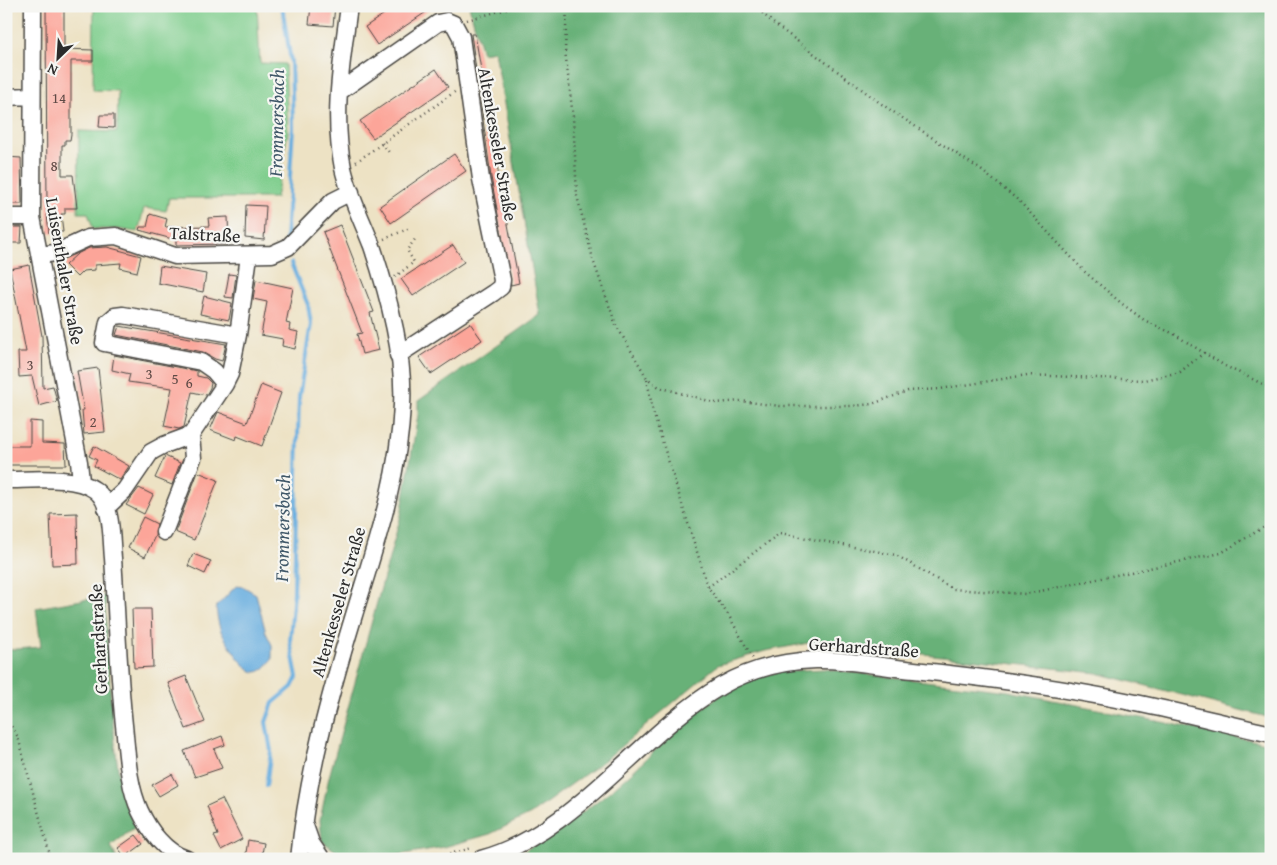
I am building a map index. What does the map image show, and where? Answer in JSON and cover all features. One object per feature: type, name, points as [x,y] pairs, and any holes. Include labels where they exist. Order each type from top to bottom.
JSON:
[{"type":"street","name":"Luisenthaler Straße","points":[[33,6],[31,96],[32,217],[80,462],[81,481]]},
{"type":"street","name":"Altenkesseler Straße","points":[[299,859],[303,820],[312,774],[346,640],[385,512],[397,459],[402,405],[398,355],[383,283],[350,192],[337,133],[339,92],[349,6]]},
{"type":"street","points":[[339,92],[438,23],[447,21],[454,24]]},
{"type":"street","name":"Altenkesseler Straße","points":[[398,355],[501,287],[502,280],[479,170],[461,37],[454,24]]},
{"type":"street","points":[[6,96],[31,96]]},
{"type":"street","name":"Talstraße","points":[[40,256],[55,253],[88,238],[116,236],[175,256],[249,256],[272,254],[288,247],[333,202],[350,192]]},
{"type":"street","points":[[6,217],[32,217]]},
{"type":"street","points":[[106,508],[125,490],[151,452],[191,435],[225,384],[230,374],[238,335],[249,256]]},
{"type":"street","points":[[225,384],[214,371],[201,362],[104,343],[108,322],[115,316],[123,315],[238,335]]},
{"type":"street","points":[[164,532],[193,458],[191,435]]},
{"type":"street","points":[[6,480],[81,481]]},
{"type":"street","name":"Gerhardstraße","points":[[81,481],[97,491],[106,508],[111,534],[117,656],[130,777],[139,810],[150,829],[164,845],[186,859]]},
{"type":"street","name":"Gerhardstraße","points":[[479,853],[500,854],[546,829],[683,714],[720,687],[749,672],[775,665],[816,660],[962,675],[1135,702],[1271,734]]},
{"type":"street","points":[[303,820],[311,843],[322,859]]},
{"type":"path","points":[[454,24],[518,6]]},
{"type":"path","points":[[568,6],[565,50],[573,117],[577,196],[594,263],[616,325],[647,378],[653,412],[708,587],[729,616],[752,657],[744,661]]},
{"type":"path","points":[[755,6],[773,23],[880,103],[981,170],[1019,201],[1085,272],[1121,303],[1144,320],[1205,352],[1225,366],[1271,388]]},
{"type":"path","points":[[353,164],[456,91],[458,97]]},
{"type":"path","points":[[382,143],[391,155]]},
{"type":"path","points":[[385,239],[410,228]]},
{"type":"path","points":[[400,274],[414,262],[407,250],[416,238]]},
{"type":"path","points":[[647,378],[670,391],[716,403],[741,401],[780,406],[852,406],[872,404],[908,391],[1027,375],[1144,380],[1180,372],[1205,352]]},
{"type":"path","points":[[708,587],[780,532],[896,555],[953,589],[1026,594],[1221,553],[1271,523]]},
{"type":"path","points":[[6,718],[18,737],[51,859]]},
{"type":"path","points":[[430,859],[479,853]]},
{"type":"green space","points":[[94,6],[257,6],[260,63],[285,64],[288,132],[276,198],[169,198],[166,211],[144,208],[138,232],[117,229],[93,229],[88,213],[78,213],[79,131],[117,132],[118,91],[93,90]]},
{"type":"green space","points":[[469,6],[1271,6],[1271,718],[1097,673],[814,642],[765,651],[718,665],[606,759],[531,814],[490,834],[444,847],[398,855],[341,855],[322,841],[320,820],[329,777],[401,515],[418,415],[418,401],[540,315],[495,51],[482,53]]},
{"type":"green space","points":[[105,596],[109,675],[117,763],[125,801],[135,827],[111,846],[117,859],[6,859],[6,650],[41,647],[36,608]]},
{"type":"green space","points":[[824,669],[1008,691],[1271,744],[1271,859],[511,859],[603,797],[634,771],[689,719],[709,703],[730,690],[753,679],[778,672]]},
{"type":"water","points":[[236,586],[244,587],[256,594],[266,633],[272,645],[272,660],[258,672],[252,671],[236,655],[219,625],[216,607]]},
{"type":"building","points":[[46,6],[64,6],[64,49],[93,50],[93,61],[71,61],[71,134],[70,140],[65,140],[65,145],[62,145],[62,175],[73,175],[77,208],[65,208],[65,214],[61,214],[63,232],[49,233],[47,214]]},
{"type":"building","points":[[311,6],[335,6],[333,26],[309,24]]},
{"type":"building","points":[[396,6],[435,6],[377,45],[365,27]]},
{"type":"building","points":[[471,34],[475,34],[519,283],[511,285],[491,177]]},
{"type":"building","points":[[436,69],[448,87],[373,138],[360,121]]},
{"type":"building","points":[[100,115],[114,115],[114,128],[99,127]]},
{"type":"building","points":[[454,154],[466,171],[391,223],[380,206]]},
{"type":"building","points":[[6,157],[21,158],[22,204],[6,204]]},
{"type":"building","points":[[246,205],[266,206],[264,240],[245,238]]},
{"type":"building","points":[[150,214],[167,219],[165,227],[209,226],[208,218],[228,217],[229,244],[176,245],[176,240],[139,230],[140,227],[147,227]]},
{"type":"building","points":[[340,225],[374,312],[370,313],[379,350],[362,354],[357,334],[362,333],[323,232]]},
{"type":"building","points":[[6,227],[22,227],[21,243],[6,243]]},
{"type":"building","points":[[453,245],[464,262],[413,296],[401,279]]},
{"type":"building","points":[[107,247],[141,256],[137,272],[120,268],[121,263],[95,265],[95,270],[83,271],[77,277],[65,265],[77,254],[89,248]]},
{"type":"building","points":[[29,265],[42,336],[43,388],[53,386],[57,401],[39,406],[32,376],[19,377],[18,352],[26,352],[10,269]]},
{"type":"building","points":[[160,266],[206,274],[203,292],[158,283]]},
{"type":"building","points":[[229,274],[236,275],[233,298],[225,297]]},
{"type":"building","points":[[256,280],[293,288],[286,323],[290,324],[289,330],[298,332],[295,349],[282,346],[283,339],[261,335],[267,302],[253,299]]},
{"type":"building","points":[[204,296],[232,303],[229,320],[200,314]]},
{"type":"building","points":[[470,323],[482,340],[431,374],[419,357]]},
{"type":"building","points":[[119,326],[226,344],[222,361],[203,352],[116,335]]},
{"type":"building","points":[[114,355],[197,371],[197,376],[206,378],[211,383],[210,388],[206,395],[192,392],[184,427],[179,429],[164,426],[172,388],[128,382],[130,374],[112,370]]},
{"type":"building","points":[[98,368],[105,432],[84,434],[82,410],[84,410],[77,371]]},
{"type":"building","points":[[261,385],[281,393],[262,446],[237,436],[236,440],[210,430],[218,412],[247,423]]},
{"type":"building","points":[[30,421],[42,422],[42,443],[65,444],[66,465],[6,465],[6,446],[30,446]]},
{"type":"building","points":[[94,446],[129,466],[120,480],[94,466],[97,460],[89,456]]},
{"type":"building","points":[[165,456],[180,463],[172,485],[155,478]]},
{"type":"building","points":[[198,472],[218,480],[194,540],[175,532]]},
{"type":"building","points":[[139,488],[153,495],[144,514],[126,505]]},
{"type":"building","points":[[77,513],[78,564],[52,565],[50,514]]},
{"type":"building","points":[[143,517],[157,524],[155,536],[145,557],[128,548]]},
{"type":"building","points":[[193,554],[211,561],[205,574],[188,566]]},
{"type":"building","points":[[132,609],[151,609],[153,667],[134,668]]},
{"type":"building","points":[[186,676],[205,722],[186,729],[168,683]]},
{"type":"building","points":[[222,736],[225,745],[214,749],[222,768],[195,777],[184,751]]},
{"type":"building","points":[[172,774],[178,785],[159,796],[152,785]]},
{"type":"building","points":[[222,799],[242,839],[221,850],[214,836],[218,835],[207,806]]},
{"type":"building","points":[[136,835],[143,844],[125,857],[118,848]]},
{"type":"building","points":[[248,840],[264,843],[261,859],[245,859]]},
{"type":"waterway","name":"Frommersbach","points":[[282,6],[291,62],[293,127],[286,240]]},
{"type":"waterway","name":"Frommersbach","points":[[266,786],[271,751],[266,722],[273,703],[292,687],[297,677],[290,641],[294,592],[299,397],[311,324],[308,305],[291,263]]}]
